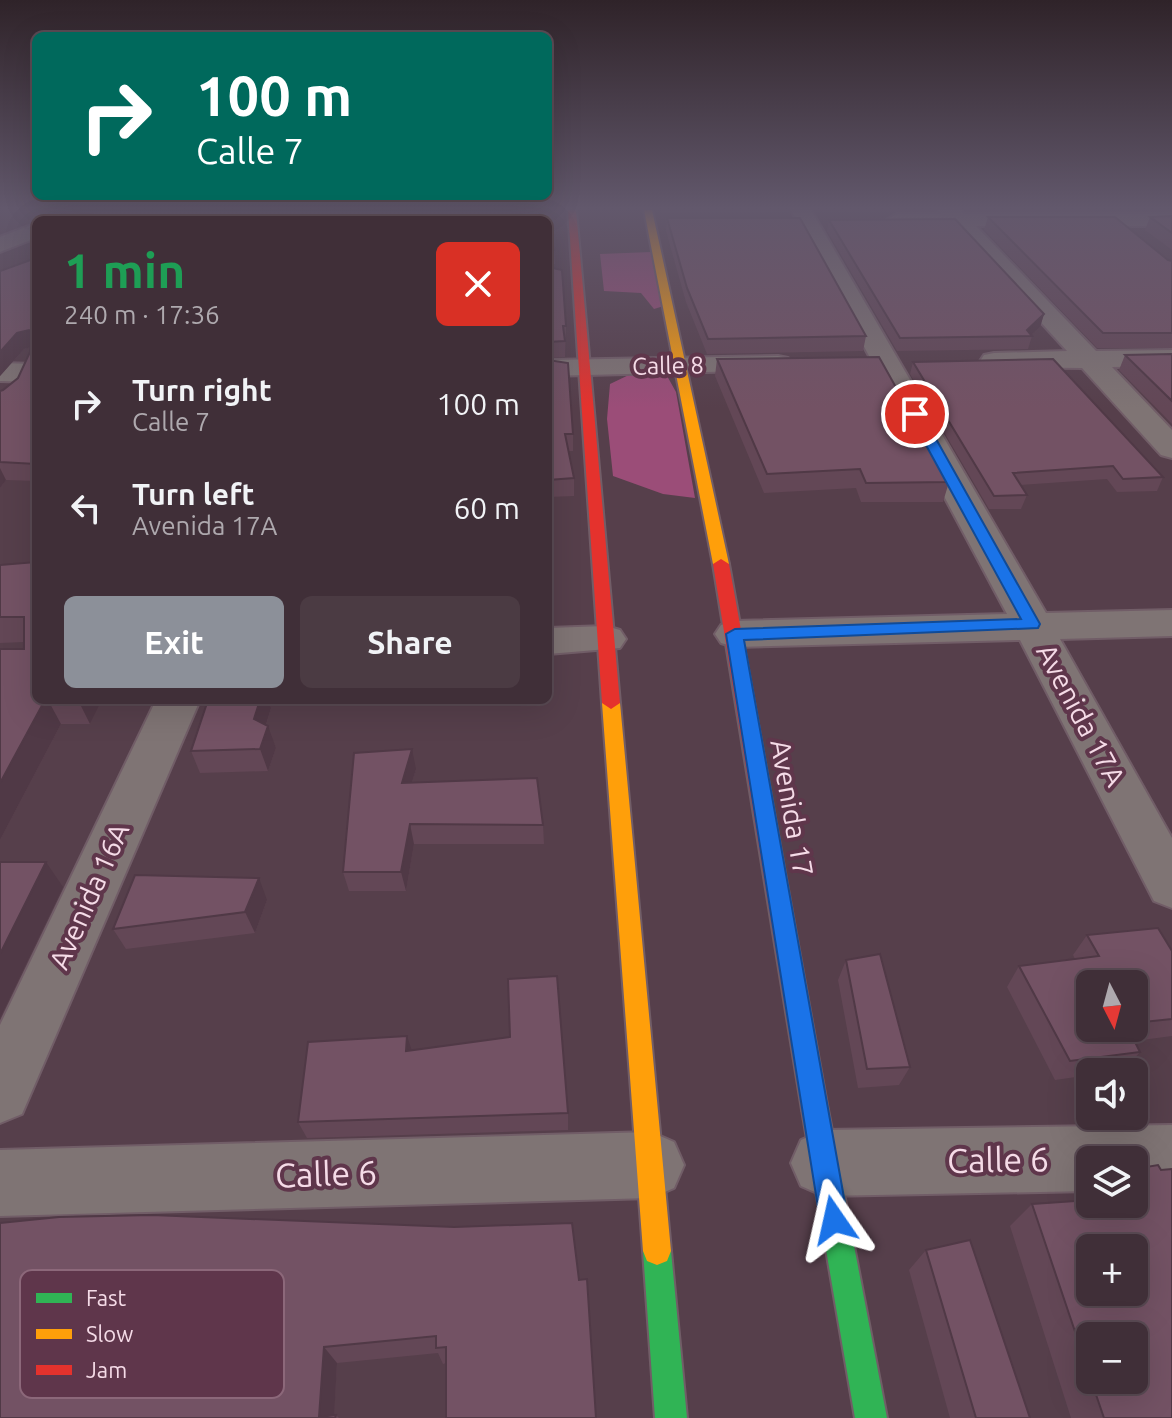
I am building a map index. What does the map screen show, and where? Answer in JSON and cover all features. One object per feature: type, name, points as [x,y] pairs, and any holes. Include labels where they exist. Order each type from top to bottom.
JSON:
[{"type":"main road","points":[[580,276],[606,639],[671,1418]]},
{"type":"main road","name":"Avenida 17","points":[[666,276],[735,634],[824,1163],[871,1418]]},
{"type":"street","name":"Avenida 17A","points":[[838,276],[1032,624],[1172,886]]},
{"type":"street","points":[[1012,276],[1172,448]]},
{"type":"street","points":[[966,361],[1172,358]]},
{"type":"street","name":"Calle 8","points":[[552,368],[808,363]]},
{"type":"street","points":[[0,399],[24,369]]},
{"type":"street","points":[[735,634],[1032,624],[1172,623]]},
{"type":"street","points":[[552,641],[606,639]]},
{"type":"street","name":"Avenida 16A","points":[[0,1092],[176,704]]},
{"type":"street","name":"Calle 6","points":[[824,1163],[1172,1157]]},
{"type":"street","name":"Calle 6","points":[[0,1183],[651,1165]]},
{"type":"shaded area","points":[[602,276],[658,276],[667,305],[654,309],[641,293],[604,291]]},
{"type":"shaded area","points":[[635,372],[666,374],[676,392],[695,498],[663,494],[613,476],[607,419],[610,384]]},
{"type":"building","points":[[0,276],[32,276],[32,333],[29,330],[17,333],[0,352]]},
{"type":"building","points":[[552,276],[562,276],[565,341],[552,342]]},
{"type":"building","points":[[684,276],[833,276],[866,336],[708,339]]},
{"type":"building","points":[[863,276],[1009,276],[1044,314],[1027,330],[1032,336],[900,338]]},
{"type":"building","points":[[1047,276],[1172,276],[1172,333],[1103,333]]},
{"type":"building","points":[[32,333],[32,464],[0,462],[0,391],[18,378],[30,352]]},
{"type":"building","points":[[1172,354],[1172,401],[1125,355]]},
{"type":"building","points":[[879,357],[949,482],[866,483],[860,469],[767,474],[717,359]]},
{"type":"building","points":[[1053,359],[1163,477],[1123,479],[1113,466],[1013,473],[1027,495],[994,496],[913,362]]},
{"type":"building","points":[[552,361],[568,363],[573,434],[565,434],[574,478],[552,480]]},
{"type":"building","points":[[32,562],[32,704],[43,704],[0,783],[0,649],[24,649],[24,617],[0,617],[0,565]]},
{"type":"building","points":[[207,704],[259,704],[254,719],[268,726],[260,749],[191,751]]},
{"type":"building","points":[[412,749],[402,783],[537,778],[543,825],[410,824],[401,872],[343,872],[354,753]]},
{"type":"building","points":[[0,862],[46,862],[0,954]]},
{"type":"building","points":[[135,875],[259,878],[245,912],[113,929]]},
{"type":"building","points":[[1158,928],[1172,951],[1172,1019],[1148,1022],[1148,970],[1076,970],[1076,1042],[1135,1042],[1140,1052],[1070,1061],[1019,966],[1099,956],[1087,935]]},
{"type":"building","points":[[880,954],[910,1067],[867,1069],[846,960]]},
{"type":"building","points":[[557,976],[568,1113],[298,1122],[308,1042],[407,1036],[406,1051],[510,1037],[508,979]]},
{"type":"building","points":[[1158,1165],[1161,1170],[1172,1169],[1172,1418],[1104,1418],[1096,1394],[1148,1394],[1148,1322],[1076,1322],[1076,1334],[1032,1204],[1076,1201],[1076,1218],[1148,1218],[1148,1167]]},
{"type":"building","points":[[152,1215],[454,1227],[572,1223],[579,1280],[587,1279],[596,1418],[446,1418],[446,1347],[436,1348],[436,1336],[324,1347],[319,1417],[336,1415],[335,1418],[0,1418],[0,1223],[59,1217]]},
{"type":"building","points":[[970,1240],[1030,1418],[976,1418],[926,1250]]},
{"type":"traffic: fast","points":[[815,1110],[871,1418]]},
{"type":"traffic: fast","points":[[657,1251],[671,1418]]},
{"type":"traffic: slow","points":[[662,276],[721,564]]},
{"type":"traffic: slow","points":[[611,703],[657,1251]]},
{"type":"traffic: jam","points":[[577,276],[611,703]]},
{"type":"traffic: jam","points":[[721,564],[815,1110]]},
{"type":"route","points":[[834,1220],[735,634],[1032,624],[915,414]]}]
